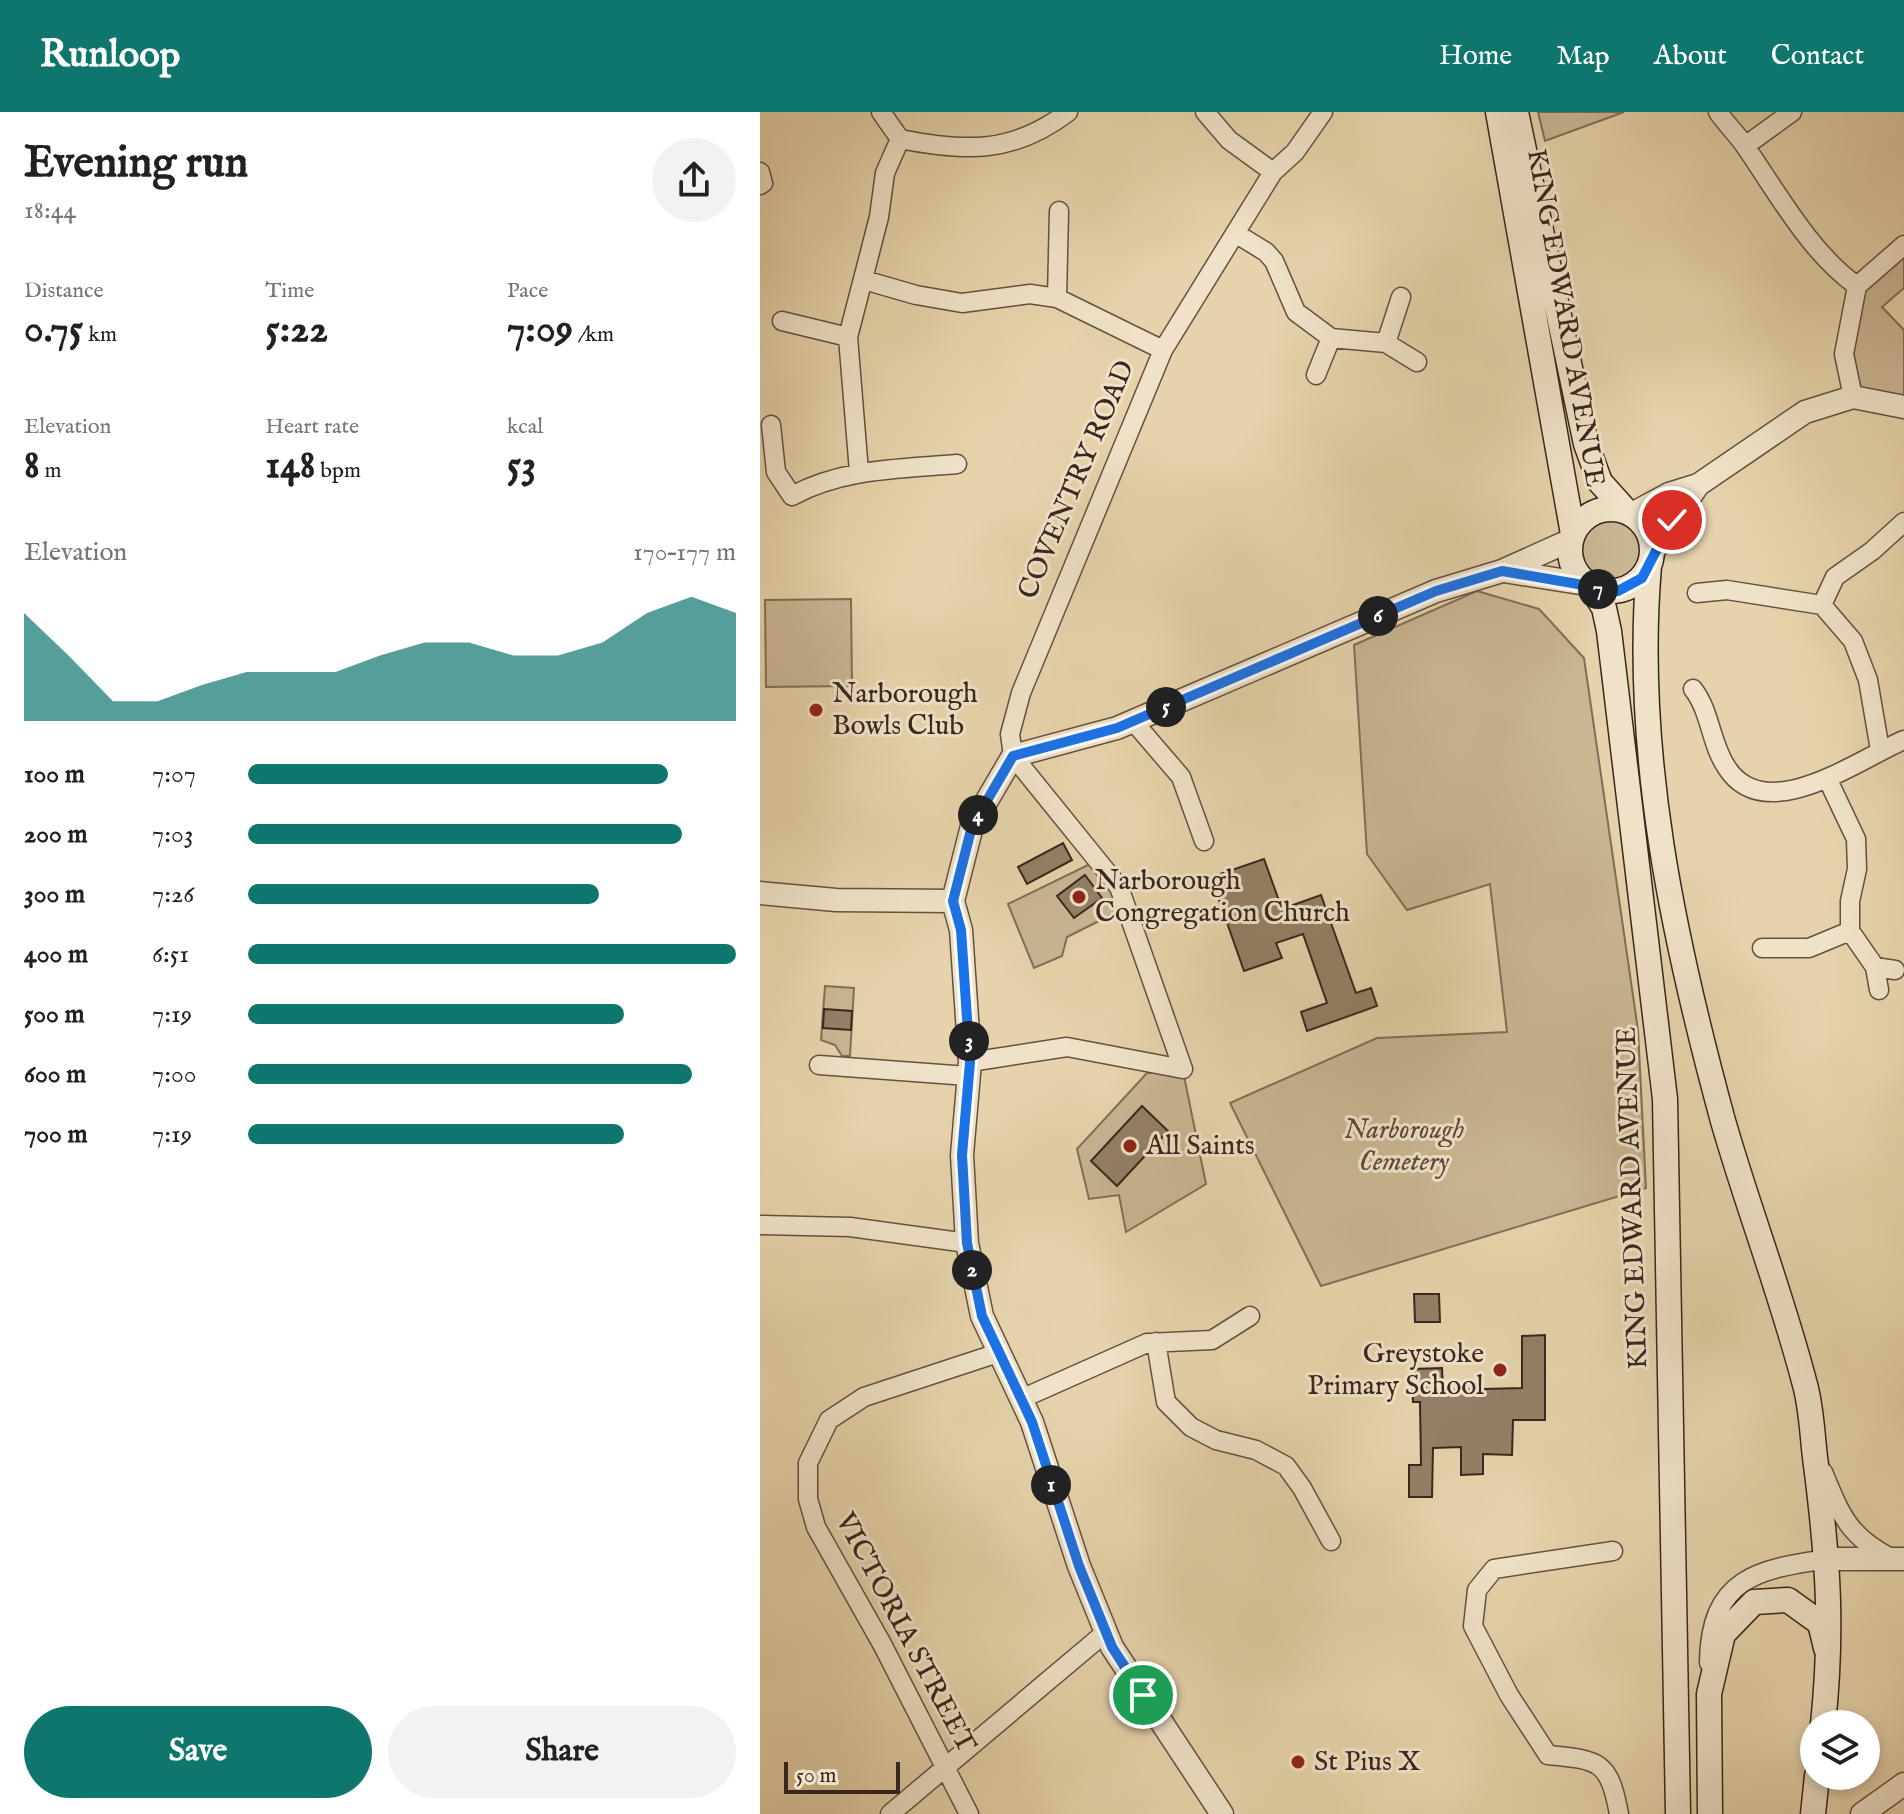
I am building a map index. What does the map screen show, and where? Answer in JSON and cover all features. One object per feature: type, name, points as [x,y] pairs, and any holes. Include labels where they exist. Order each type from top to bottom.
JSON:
[{"type":"main road","name":"KING EDWARD AVENUE","points":[[1498,112],[1572,537],[1572,564],[1604,608],[1609,631],[1665,1099],[1678,1814]]},
{"type":"main road","name":"KING EDWARD AVENUE","points":[[1516,112],[1586,444],[1600,482],[1648,531],[1651,560],[1644,628],[1644,707],[1672,917],[1724,1123],[1805,1384],[1828,1559],[1829,1663],[1824,1710]]},
{"type":"main road","name":"KING EDWARD AVENUE","points":[[1572,537],[1589,514],[1615,509],[1630,513]]},
{"type":"main road","points":[[1589,585],[1605,591],[1631,586],[1651,560]]},
{"type":"main road","name":"KING EDWARD AVENUE","points":[[1710,1814],[1709,1694],[1723,1634],[1754,1602],[1788,1600],[1820,1623],[1829,1663]]},
{"type":"main road","points":[[1813,1814],[1816,1790]]},
{"type":"street","points":[[881,112],[900,139],[951,149],[1001,146],[1043,131],[1068,112]]},
{"type":"street","points":[[1205,112],[1229,140],[1273,172]]},
{"type":"street","name":"COVENTRY ROAD","points":[[953,901],[972,826],[1013,756],[1010,734],[1021,693],[1163,350],[1273,172],[1295,152],[1323,112]]},
{"type":"street","points":[[1718,112],[1745,146],[1777,198],[1842,276],[1857,286]]},
{"type":"street","points":[[1745,146],[1792,112]]},
{"type":"street","points":[[859,472],[848,337],[879,217],[885,173],[900,139]]},
{"type":"street","points":[[1057,298],[1059,211]]},
{"type":"street","points":[[1235,233],[1266,252],[1274,261],[1296,312],[1331,338],[1386,343],[1417,362]]},
{"type":"street","points":[[1853,397],[1844,354],[1857,286],[1904,245]]},
{"type":"street","points":[[864,280],[916,295],[962,303],[1030,294],[1057,298],[1163,350]]},
{"type":"street","points":[[1386,343],[1401,297]]},
{"type":"street","points":[[782,321],[848,337]]},
{"type":"street","points":[[1316,375],[1331,338]]},
{"type":"street","points":[[1630,513],[1669,494],[1698,485],[1805,412],[1853,397],[1904,407]]},
{"type":"street","points":[[771,425],[776,472],[792,496],[808,487],[859,472],[957,464]]},
{"type":"street","points":[[1651,560],[1698,485]]},
{"type":"street","points":[[1822,605],[1835,577],[1872,551],[1904,522]]},
{"type":"street","points":[[819,1065],[969,1069],[1067,1047],[1183,1069],[1119,887],[1013,756],[1133,721],[1436,591],[1502,571],[1572,537]]},
{"type":"street","points":[[1502,571],[1589,585]]},
{"type":"street","points":[[1697,593],[1727,590],[1822,605],[1853,641],[1868,680],[1880,750]]},
{"type":"street","points":[[1693,689],[1705,707],[1711,734],[1728,770],[1750,787],[1773,793],[1828,780],[1904,740]]},
{"type":"street","points":[[1133,721],[1181,777],[1204,841]]},
{"type":"street","points":[[1828,780],[1856,839],[1857,869],[1850,901],[1850,931],[1875,967],[1879,990]]},
{"type":"street","points":[[760,893],[836,900],[953,901],[961,930],[969,1069],[962,1155],[967,1243],[982,1316],[1032,1422],[1074,1551],[1112,1647],[1222,1814]]},
{"type":"street","points":[[1762,948],[1809,948],[1850,931]]},
{"type":"street","points":[[1875,967],[1895,970]]},
{"type":"street","points":[[760,1225],[850,1227],[967,1243]]},
{"type":"street","points":[[1021,1399],[1122,1352],[1156,1342],[1212,1340],[1250,1316]]},
{"type":"street","points":[[1156,1342],[1166,1402],[1191,1427],[1203,1434],[1256,1450],[1286,1466],[1302,1488],[1331,1541]]},
{"type":"street","name":"VICTORIA STREET","points":[[969,1814],[882,1644],[816,1527],[808,1499],[808,1463],[829,1420],[864,1397],[998,1353]]},
{"type":"street","points":[[1814,1451],[1842,1518],[1865,1544],[1900,1559]]},
{"type":"street","points":[[1613,1551],[1494,1569],[1477,1590],[1473,1626],[1509,1695],[1548,1755],[1592,1760],[1613,1780],[1619,1814]]},
{"type":"street","points":[[1709,1694],[1710,1633],[1736,1585],[1765,1569],[1828,1559],[1900,1559]]},
{"type":"street","points":[[890,1814],[1106,1632]]},
{"type":"street","points":[[1862,1814],[1904,1784]]},
{"type":"green space","points":[[1538,112],[1624,112],[1545,141]]},
{"type":"green space","points":[[1904,245],[1904,288],[1882,307],[1904,330],[1904,407],[1853,397],[1849,321],[1857,286]]},
{"type":"green space","points":[[1612,518],[1624,520],[1635,527],[1642,538],[1642,562],[1635,573],[1624,580],[1612,582],[1600,580],[1589,573],[1582,562],[1580,550],[1582,538],[1589,527],[1600,520]]},
{"type":"green space","name":"Narborough Cemetery","points":[[1477,591],[1539,609],[1584,658],[1638,1030],[1646,1188],[1321,1286],[1230,1103],[1377,1038],[1507,1032],[1490,884],[1407,910],[1367,854],[1354,645]]},
{"type":"green space","points":[[851,599],[852,686],[766,687],[765,600]]},
{"type":"green space","points":[[1092,863],[1123,909],[1067,937],[1062,956],[1034,968],[1008,904]]},
{"type":"green space","points":[[825,986],[854,988],[850,1056],[842,1056],[835,1045],[821,1040]]},
{"type":"green space","points":[[1174,1072],[1184,1076],[1206,1184],[1126,1232],[1119,1195],[1089,1199],[1077,1149],[1147,1073]]},
{"type":"building","points":[[1063,843],[1072,860],[1027,884],[1018,867]]},
{"type":"building","points":[[1264,859],[1282,909],[1321,895],[1356,993],[1371,988],[1377,1006],[1307,1031],[1301,1012],[1327,1003],[1303,934],[1276,943],[1282,958],[1244,971],[1211,877]]},
{"type":"building","name":"Narborough Congregation Church","points":[[1085,875],[1102,898],[1074,918],[1057,896]]},
{"type":"building","points":[[824,1009],[852,1011],[851,1030],[823,1028]]},
{"type":"building","name":"All Saints","points":[[1142,1106],[1168,1131],[1117,1186],[1091,1161]]},
{"type":"building","points":[[1414,1294],[1439,1294],[1440,1322],[1415,1322]]},
{"type":"building","points":[[1545,1335],[1545,1420],[1513,1420],[1512,1455],[1483,1454],[1483,1474],[1461,1475],[1461,1447],[1433,1448],[1432,1497],[1409,1497],[1409,1465],[1421,1465],[1420,1402],[1413,1402],[1412,1369],[1442,1368],[1443,1390],[1522,1388],[1522,1336]]},
{"type":"place","name":"Narborough Bowls Club","points":[[816,710]]},
{"type":"place","name":"Narborough Congregation Church","points":[[1079,897]]},
{"type":"place","name":"All Saints","points":[[1130,1146]]},
{"type":"place","name":"Greystoke Primary School","points":[[1500,1370]]},
{"type":"place","name":"St Pius X","points":[[1298,1762]]},
{"type":"route","points":[[1143,1695],[1112,1647],[1079,1566],[1032,1422],[982,1316],[974,1282],[967,1243],[962,1155],[970,1062],[961,930],[953,901],[972,826],[1013,756],[1117,728],[1436,591],[1502,571],[1618,591],[1642,578],[1652,553],[1672,520]]}]
